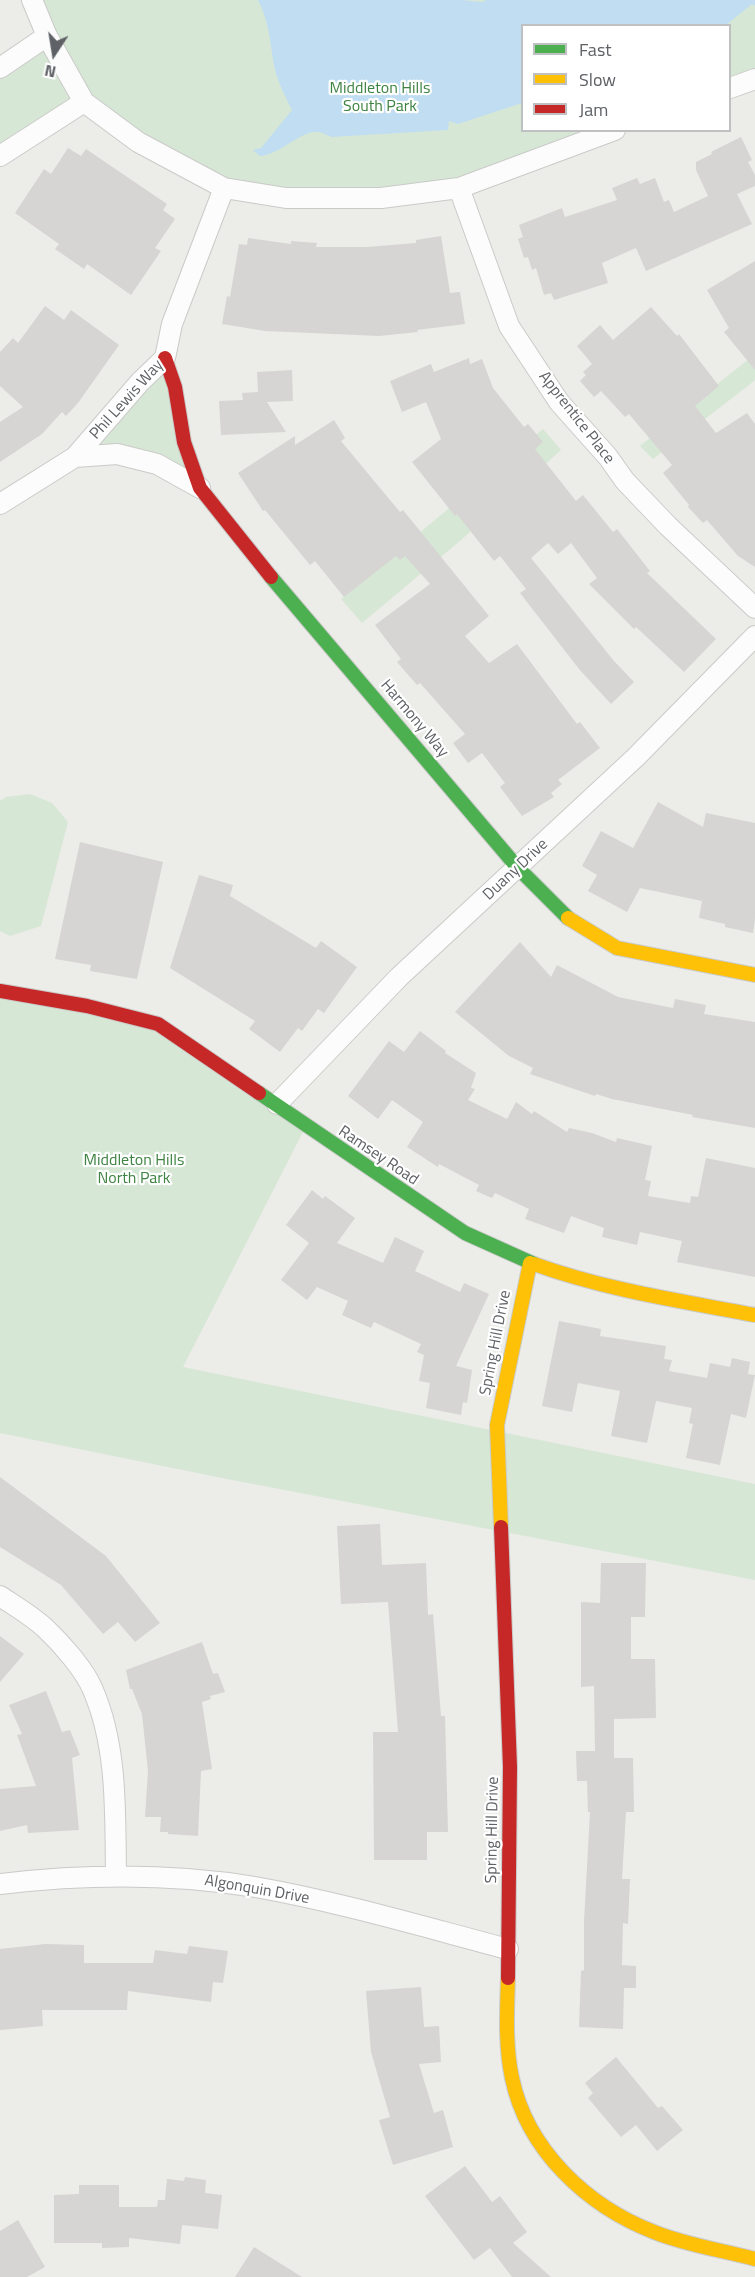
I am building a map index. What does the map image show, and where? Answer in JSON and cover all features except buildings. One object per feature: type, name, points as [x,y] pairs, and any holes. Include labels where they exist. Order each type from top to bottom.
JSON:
[{"type":"street","points":[[32,0],[47,36],[84,102],[138,142],[224,188],[286,198],[381,198],[459,188],[610,132]]},
{"type":"street","points":[[0,68],[47,36]]},
{"type":"street","points":[[731,87],[755,79]]},
{"type":"street","points":[[0,156],[84,102]]},
{"type":"street","name":"Phil Lewis Way","points":[[0,504],[75,456],[140,382],[165,358],[172,324],[224,188]]},
{"type":"street","name":"Apprentice Place","points":[[459,188],[509,326],[560,402],[608,457],[625,482],[755,608]]},
{"type":"street","name":"Harmony Way","points":[[165,358],[175,387],[184,441],[200,488],[286,596],[518,868],[570,920],[617,948],[755,975]]},
{"type":"street","points":[[75,456],[117,454],[157,464],[200,488]]},
{"type":"street","name":"Duany Drive","points":[[277,1104],[399,977],[636,757],[755,636]]},
{"type":"street","name":"Ramsey Road","points":[[0,991],[87,1006],[158,1024],[465,1233],[530,1263],[591,1282],[755,1315]]},
{"type":"street","name":"Spring Hill Drive","points":[[530,1263],[497,1425],[510,1767],[507,2037],[513,2082],[524,2115],[545,2151],[582,2191],[624,2220],[654,2232],[755,2259]]},
{"type":"street","points":[[0,1596],[45,1628],[72,1657],[93,1688],[105,1726],[112,1767],[116,1876]]},
{"type":"street","name":"Algonquin Drive","points":[[0,1884],[116,1876],[201,1880],[254,1887],[346,1907],[508,1949]]},
{"type":"green space","name":"Middleton Hills South Park","points":[[32,0],[755,0],[755,79],[731,88],[731,24],[521,24],[521,132],[612,132],[459,188],[381,198],[224,188],[84,102],[0,156],[0,68],[47,36]]},
{"type":"green space","points":[[755,354],[755,380],[749,385],[653,459],[640,446]]},
{"type":"green space","points":[[165,358],[200,488],[157,464],[75,457]]},
{"type":"green space","points":[[543,429],[561,450],[461,540],[362,623],[341,599]]},
{"type":"green space","points":[[30,794],[52,803],[68,822],[41,926],[10,936],[0,931],[0,801],[6,797]]},
{"type":"green space","name":"Middleton Hills North Park","points":[[0,991],[158,1024],[306,1126],[183,1367],[755,1484],[755,1580],[0,1433]]},
{"type":"water","points":[[258,0],[483,2],[486,0],[755,0],[755,6],[752,4],[727,24],[521,24],[521,103],[458,124],[449,121],[448,130],[332,137],[320,132],[311,132],[276,151],[260,156],[253,150],[261,148],[292,110],[277,77],[262,8]]},
{"type":"traffic: fast","points":[[271,577],[518,868],[568,918]]},
{"type":"traffic: fast","points":[[259,1093],[465,1233],[534,1264]]},
{"type":"traffic: slow","points":[[568,918],[617,948],[755,975]]},
{"type":"traffic: slow","points":[[501,1527],[497,1425],[530,1263]]},
{"type":"traffic: slow","points":[[534,1264],[616,1288],[755,1315]]},
{"type":"traffic: slow","points":[[508,1978],[507,2041],[512,2078],[531,2129],[546,2152],[584,2191],[629,2221],[678,2240],[755,2259]]},
{"type":"traffic: jam","points":[[165,358],[175,387],[184,442],[200,488],[271,577]]},
{"type":"traffic: jam","points":[[0,991],[87,1006],[158,1024],[259,1093]]},
{"type":"traffic: jam","points":[[501,1527],[510,1767],[508,1978]]}]
